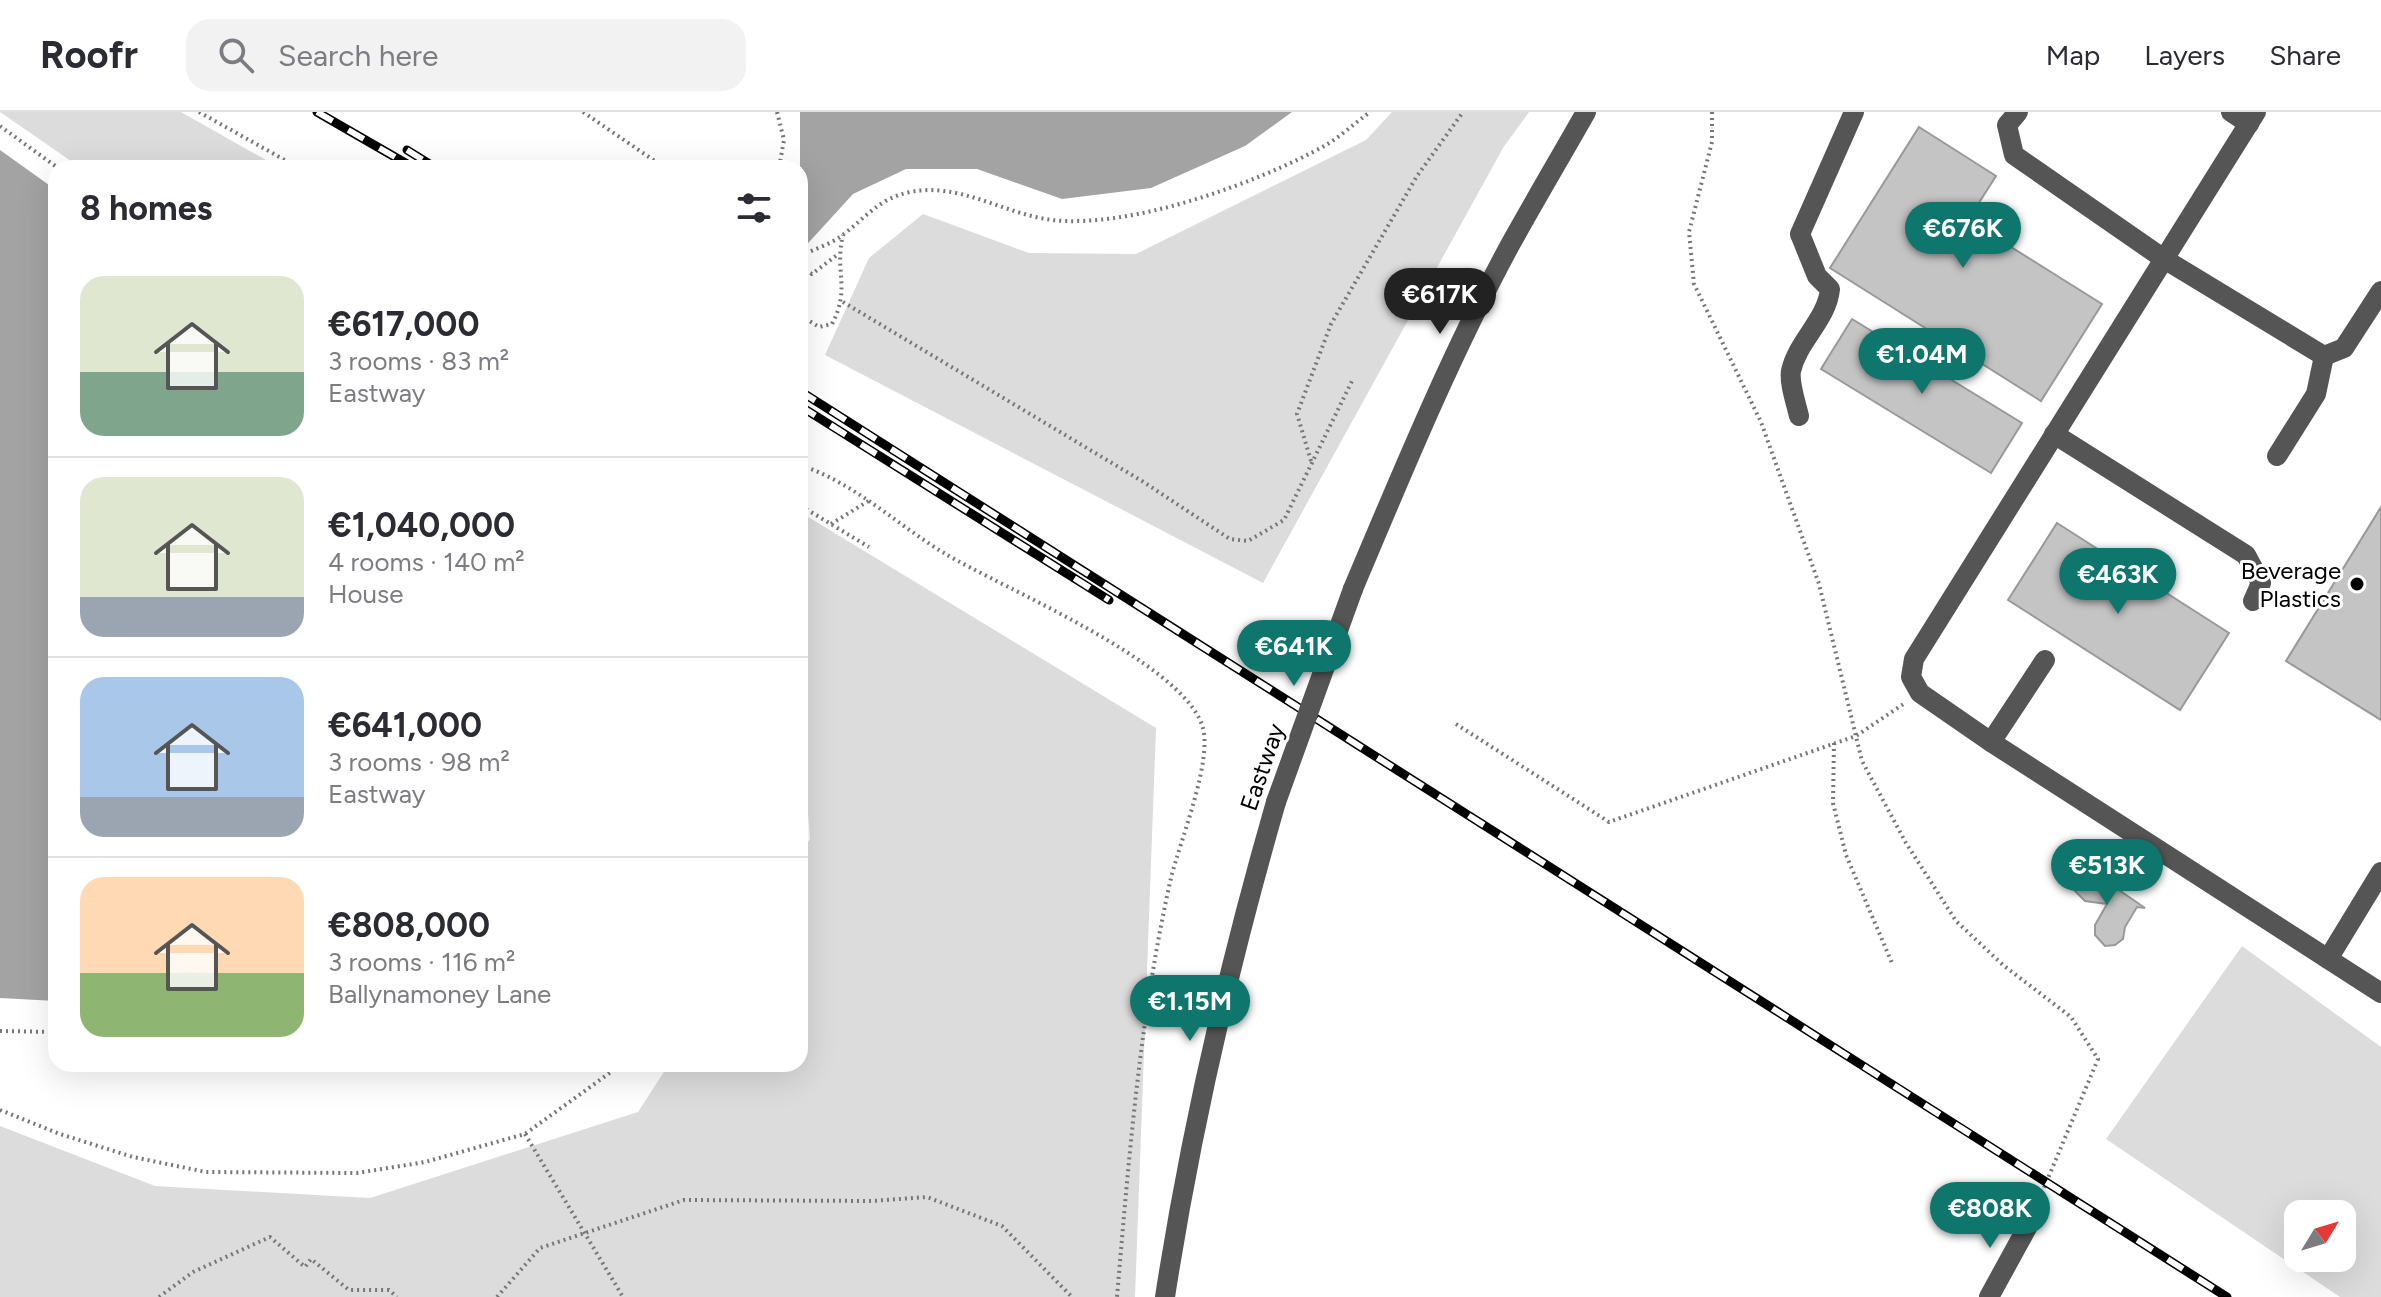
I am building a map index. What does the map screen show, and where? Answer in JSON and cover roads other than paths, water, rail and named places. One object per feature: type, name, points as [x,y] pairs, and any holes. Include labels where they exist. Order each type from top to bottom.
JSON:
[{"type":"street","name":"Eastway","points":[[1165,1297],[1184,1170],[1237,938],[1276,802],[1353,589],[1468,328],[1510,246],[1586,112]]},
{"type":"street","points":[[1799,416],[1790,373],[1804,339],[1828,305],[1830,289],[1817,276],[1800,234],[1854,112]]},
{"type":"street","points":[[2018,112],[2007,125],[2014,155],[2164,259],[2324,356]]},
{"type":"street","points":[[2231,112],[2253,118],[1914,659],[1911,677],[1920,693],[1991,742],[2381,993]]},
{"type":"street","points":[[2324,356],[2344,348],[2381,291]]},
{"type":"street","points":[[2277,456],[2316,394],[2324,356]]},
{"type":"street","points":[[2054,434],[2246,555],[2261,583],[2253,601]]},
{"type":"street","points":[[1991,742],[2045,660]]},
{"type":"street","points":[[2328,959],[2381,872]]},
{"type":"street","points":[[1989,1297],[2029,1224]]},
{"type":"railway","points":[[317,112],[400,160]]},
{"type":"railway","points":[[407,150],[423,160]]},
{"type":"railway","points":[[808,396],[2227,1297]]},
{"type":"railway","points":[[808,411],[1109,600]]},
{"type":"place","name":"Beverage Plastics","points":[[2357,584]]}]
